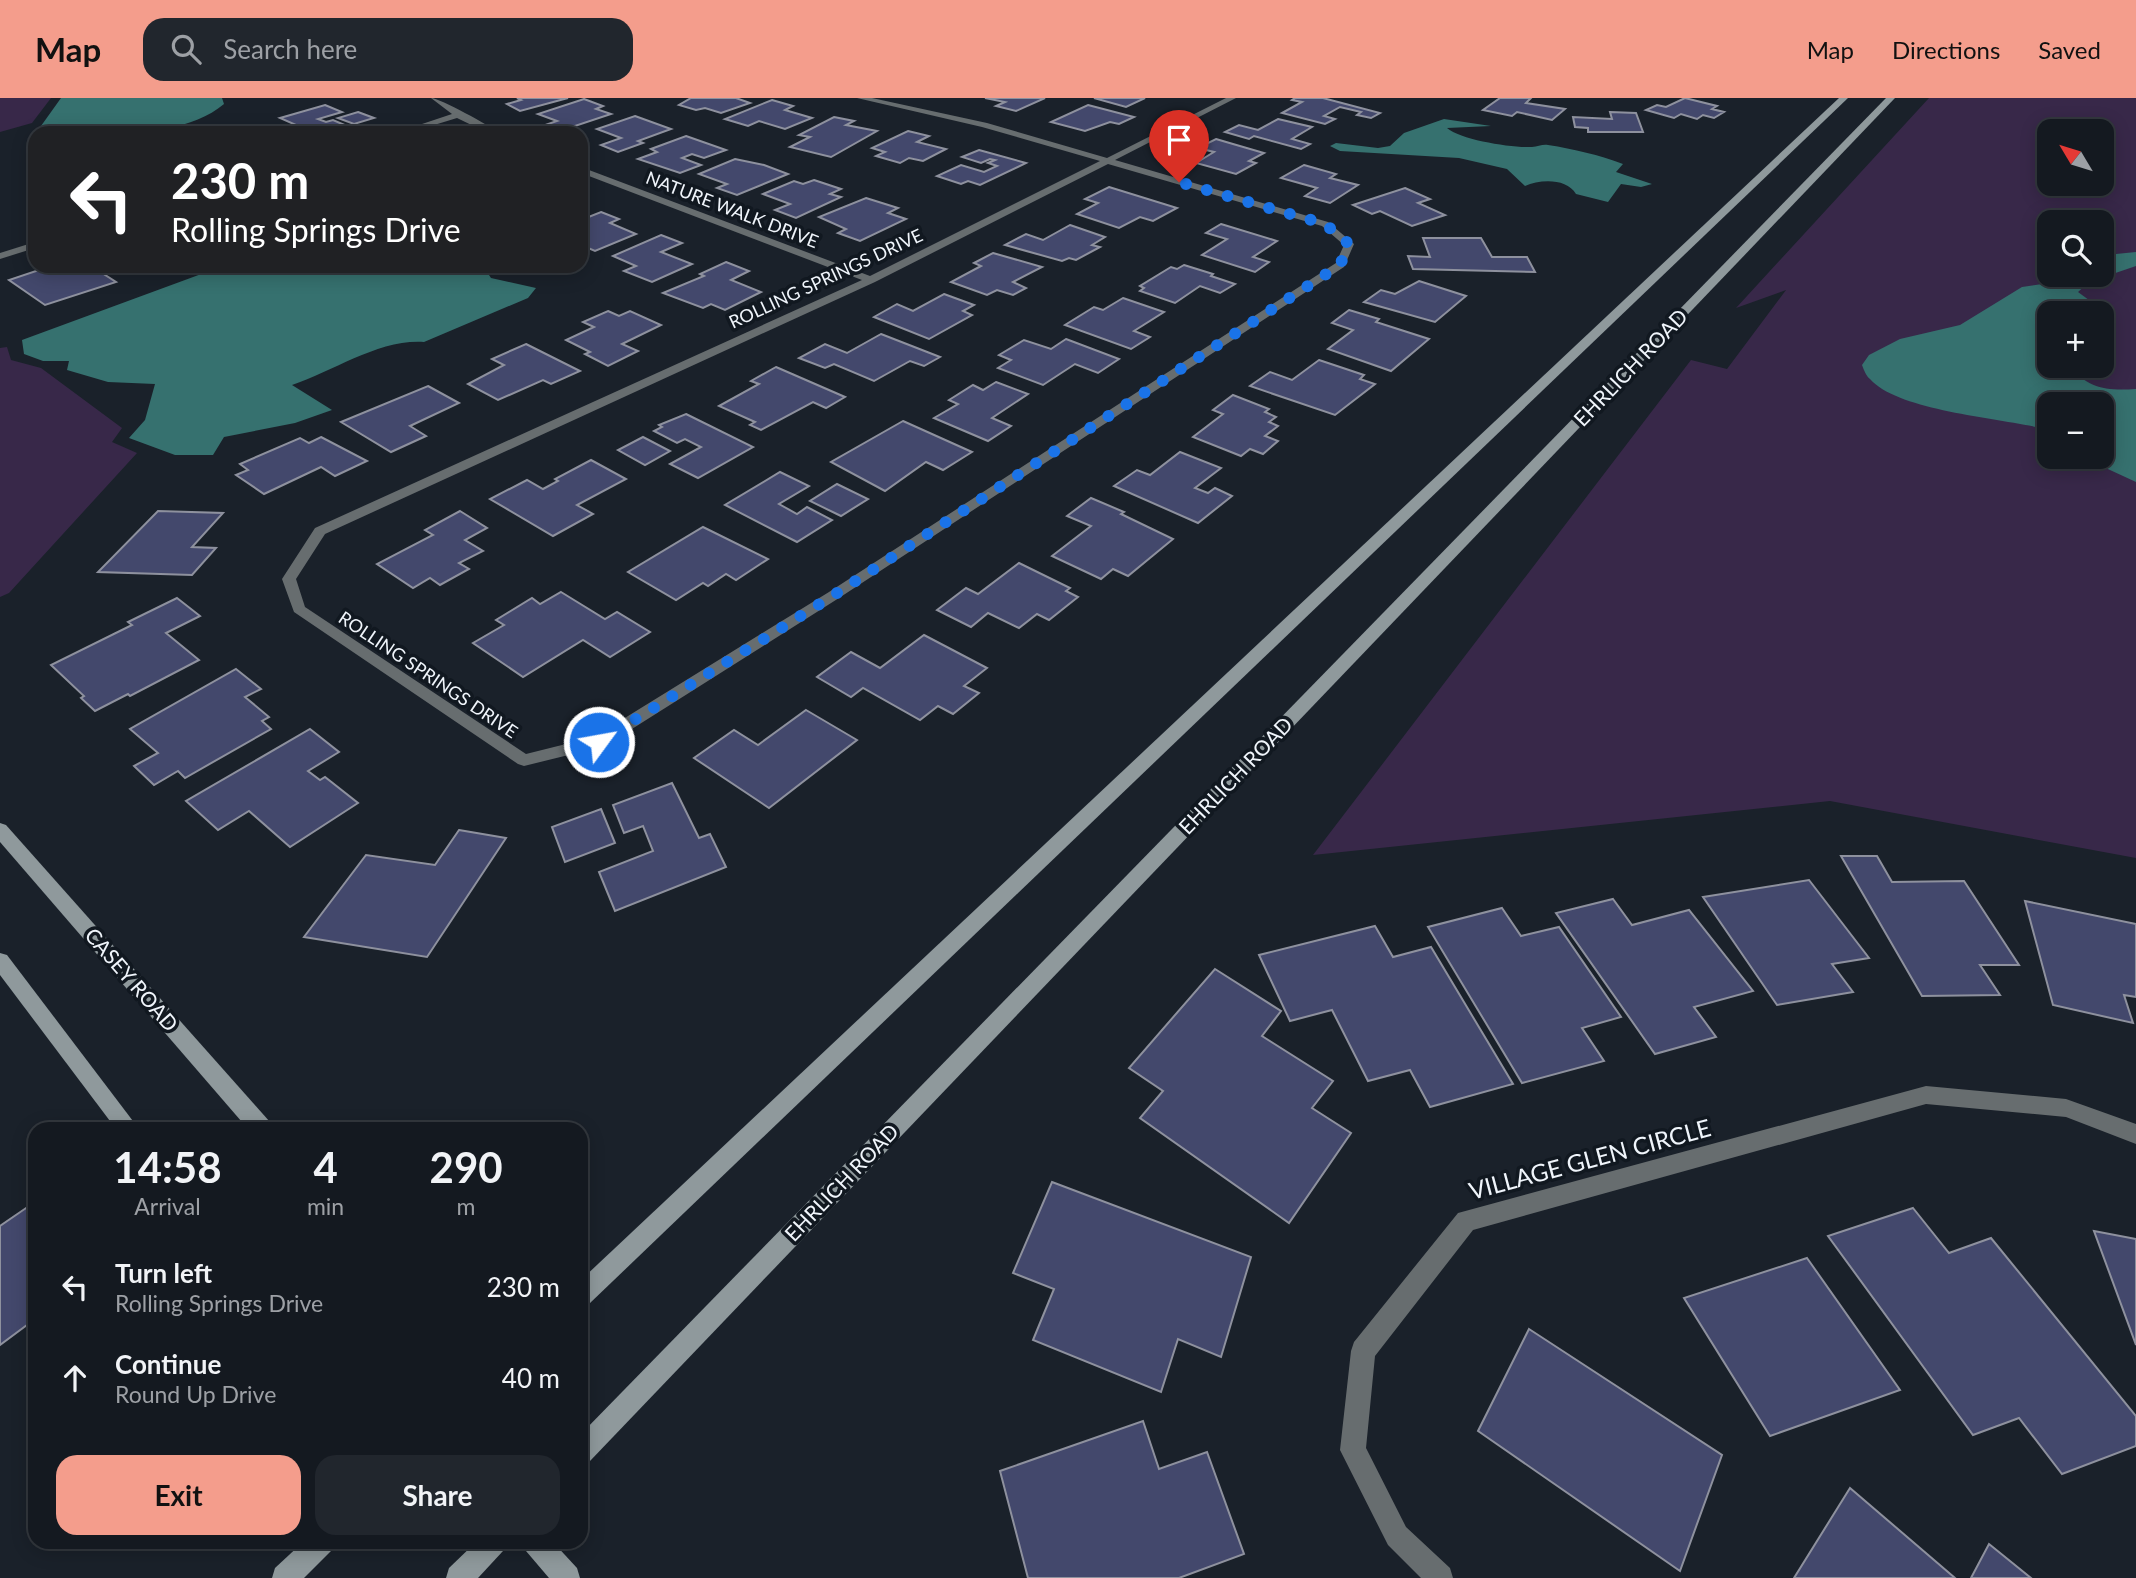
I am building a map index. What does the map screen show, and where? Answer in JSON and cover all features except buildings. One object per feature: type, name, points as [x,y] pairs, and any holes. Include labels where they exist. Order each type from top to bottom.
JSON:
[{"type":"main road","points":[[588,1289],[1844,98]]},
{"type":"main road","name":"EHRLICH ROAD","points":[[588,1445],[1891,98]]},
{"type":"main road","name":"CASEY ROAD","points":[[0,830],[256,1122]]},
{"type":"main road","points":[[0,961],[125,1122]]},
{"type":"main road","points":[[285,1578],[316,1549]]},
{"type":"main road","points":[[459,1578],[487,1549]]},
{"type":"main road","points":[[541,1549],[567,1578]]},
{"type":"street","points":[[435,98],[458,115],[481,126]]},
{"type":"street","points":[[860,98],[984,125],[1108,161]]},
{"type":"street","name":"ROLLING SPRINGS DRIVE","points":[[1108,161],[1325,224],[1349,244],[1340,265],[845,587],[599,742],[524,760],[299,610],[289,579],[320,531],[871,280],[1232,98]]},
{"type":"street","points":[[423,126],[458,115]]},
{"type":"street","name":"NATURE WALK DRIVE","points":[[588,173],[871,280]]},
{"type":"street","points":[[0,256],[28,247]]},
{"type":"street","name":"VILLAGE GLEN CIRCLE","points":[[1440,1578],[1397,1536],[1353,1450],[1363,1351],[1466,1221],[1926,1095],[2066,1108],[2136,1134]]},
{"type":"shaded area","points":[[0,98],[51,98],[32,123],[0,132]]},
{"type":"shaded area","points":[[61,98],[222,98],[224,104],[205,116],[179,126],[41,126]]},
{"type":"shaded area","points":[[1929,98],[2136,98],[2136,858],[1830,801],[1313,855],[1691,360],[1727,369],[1786,290],[1736,308]]},
{"type":"shaded area","points":[[1444,119],[1491,126],[1447,128],[1475,140],[1523,147],[1548,145],[1605,158],[1623,164],[1616,172],[1652,184],[1641,187],[1621,184],[1608,202],[1576,194],[1566,185],[1553,181],[1525,186],[1507,169],[1459,158],[1340,151],[1330,146],[1336,143],[1378,148],[1390,146],[1404,133]]},
{"type":"shaded area","points":[[2136,252],[2136,266],[2114,273],[2116,254]]},
{"type":"shaded area","points":[[204,273],[488,273],[491,278],[536,288],[528,298],[424,342],[390,345],[292,385],[332,410],[295,423],[224,437],[213,455],[175,455],[129,438],[145,420],[155,384],[108,382],[67,370],[69,361],[43,361],[24,354],[22,340]]},
{"type":"shaded area","points":[[2037,285],[2037,287],[2084,287],[2078,292],[2090,301],[2037,301],[2037,378],[2082,378],[2106,388],[2136,389],[2136,482],[2108,469],[2114,469],[2114,392],[2037,392],[2037,427],[1954,412],[1904,399],[1884,390],[1864,371],[1862,365],[1869,355],[1900,339],[1960,325],[2022,287]]},
{"type":"shaded area","points":[[7,347],[11,360],[41,368],[122,428],[112,442],[137,453],[9,593],[0,597],[0,348]]},
{"type":"route","points":[[599,742],[834,595],[1340,265],[1349,244],[1325,224],[1179,182]]}]
